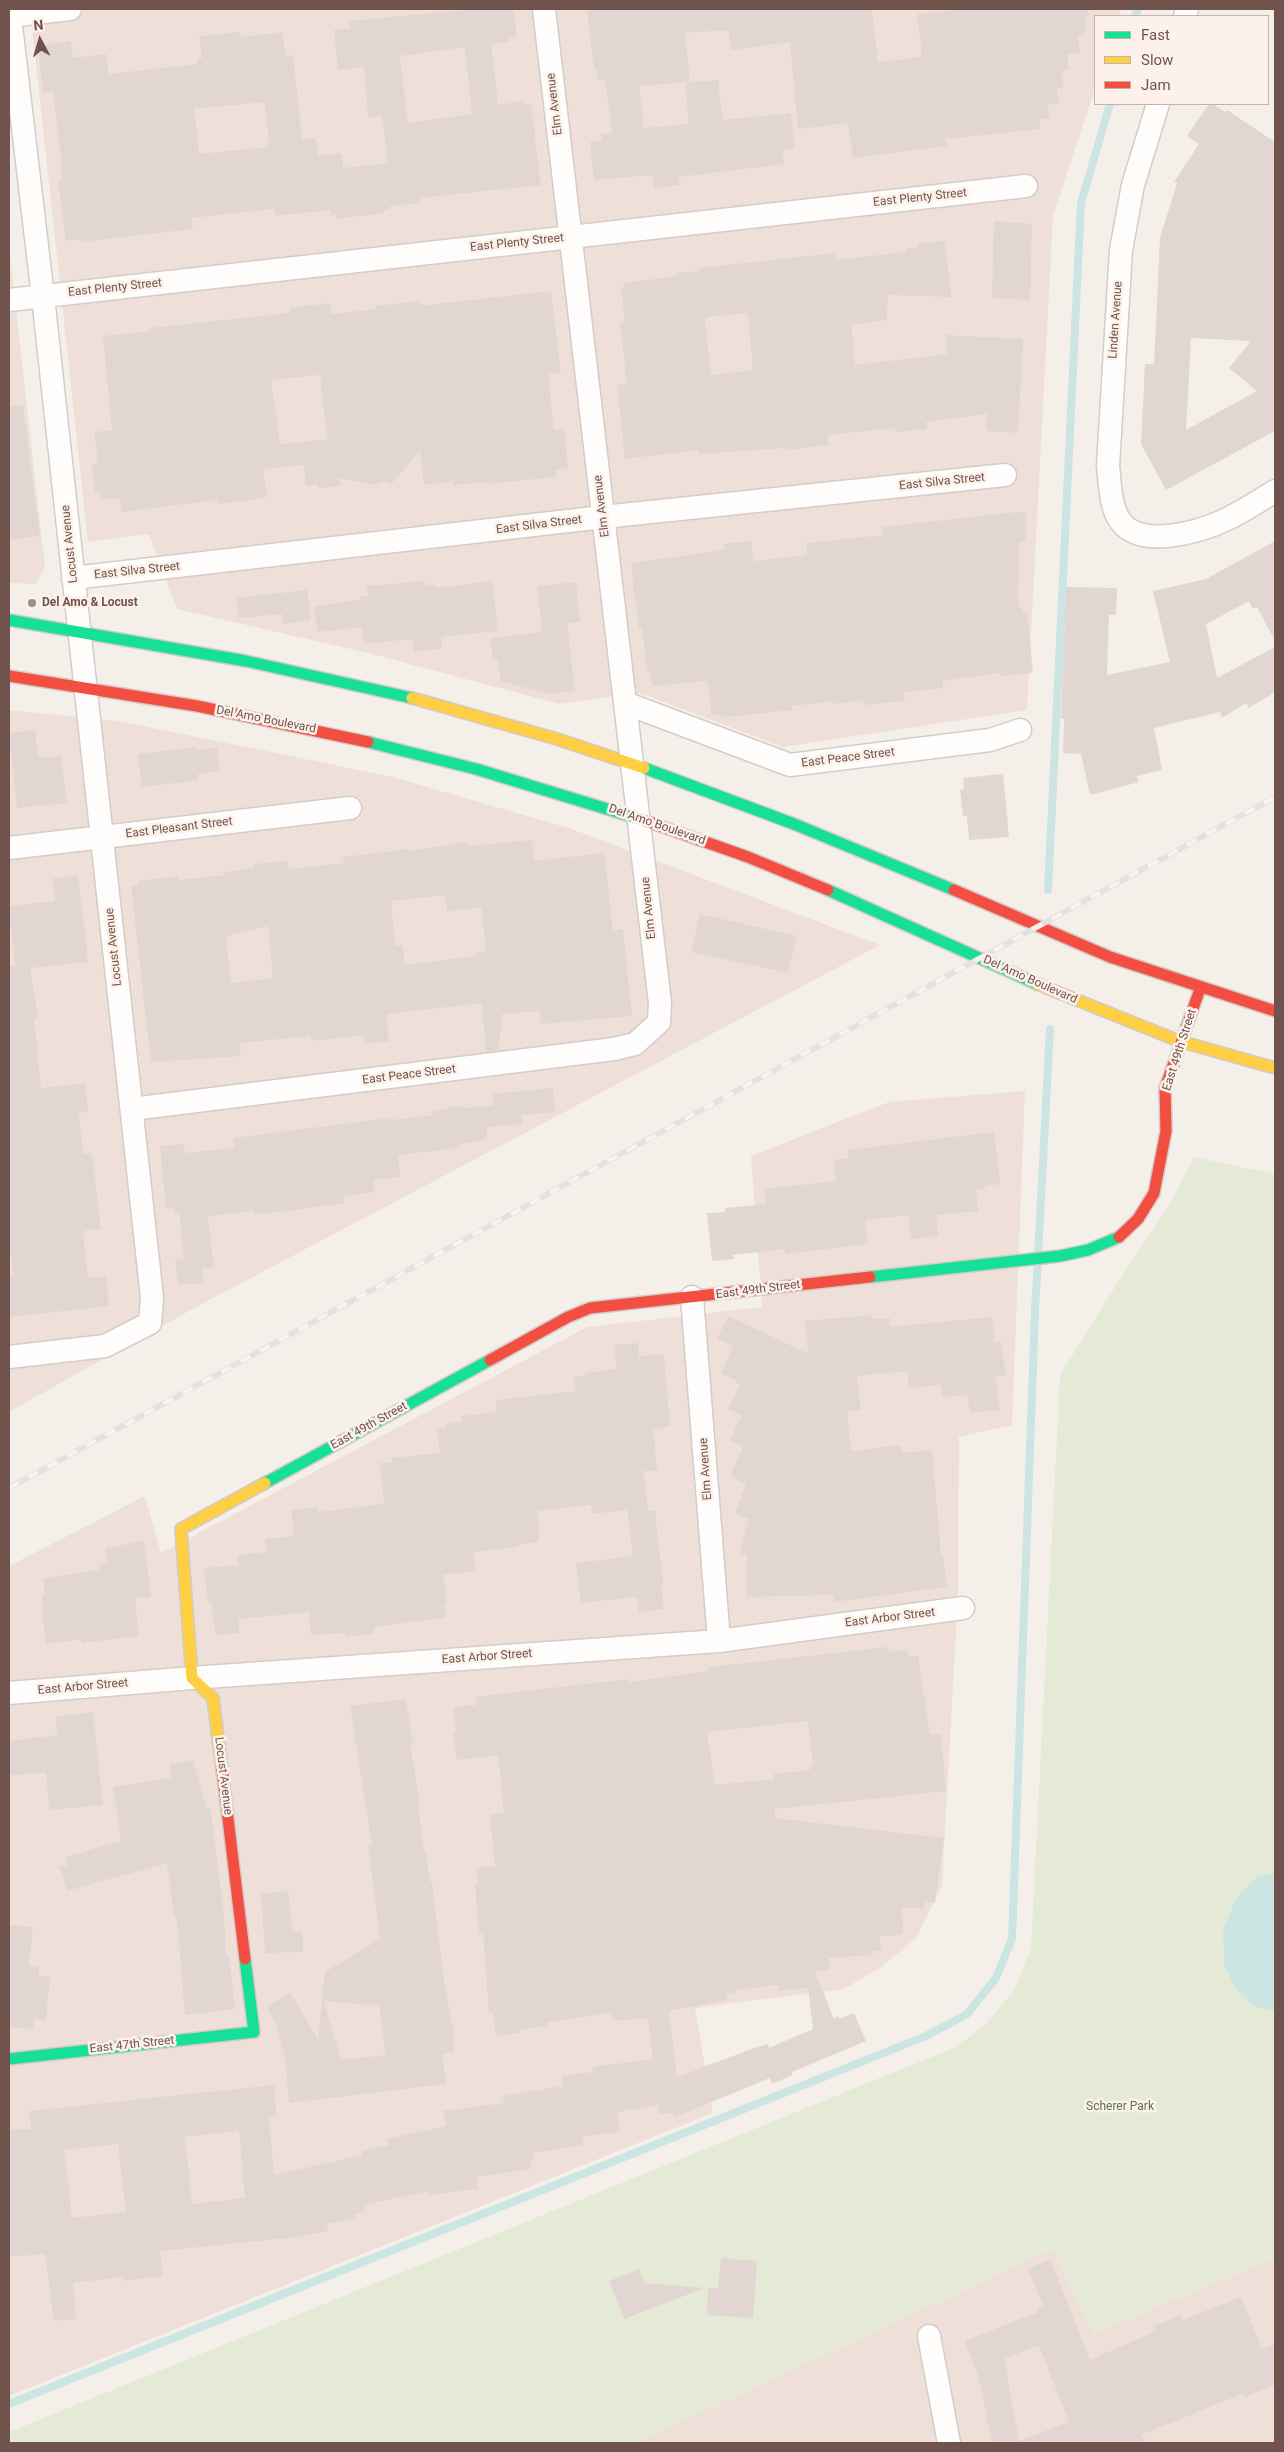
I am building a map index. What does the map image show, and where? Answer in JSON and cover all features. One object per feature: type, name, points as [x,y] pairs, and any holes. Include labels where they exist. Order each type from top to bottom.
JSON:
[{"type":"main road","points":[[9,620],[78,630],[210,654],[384,690],[504,722],[633,764],[891,863],[1107,956],[1200,989],[1275,1012]]},
{"type":"main road","name":"Del Amo Boulevard","points":[[9,676],[84,686],[380,743],[538,785],[639,817],[751,858],[854,901],[1090,1007],[1182,1042],[1275,1068]]},
{"type":"main road","name":"East 49th Street","points":[[192,1678],[181,1529],[568,1317],[590,1308],[1060,1256],[1088,1250],[1120,1238],[1138,1219],[1154,1192],[1166,1131],[1165,1088],[1200,989]]},
{"type":"main road","name":"Locust Avenue","points":[[192,1678],[213,1698],[254,2032]]},
{"type":"main road","name":"East 47th Street","points":[[9,2059],[254,2032]]},
{"type":"street","points":[[9,13],[70,9]]},
{"type":"street","name":"Elm Avenue","points":[[544,9],[660,1003]]},
{"type":"street","name":"Locust Avenue","points":[[9,13],[43,297],[84,686],[132,1109]]},
{"type":"street","name":"Linden Avenue","points":[[1158,105],[1133,185],[1120,250],[1108,466],[1111,494],[1121,522],[1134,533],[1157,537],[1188,533],[1225,520],[1275,492]]},
{"type":"street","name":"East Plenty Street","points":[[9,300],[1026,186]]},
{"type":"street","name":"East Silva Street","points":[[73,578],[603,517],[1005,475]]},
{"type":"street","name":"East Peace Street","points":[[625,703],[790,765],[990,740],[1020,730]]},
{"type":"street","name":"East Pleasant Street","points":[[9,848],[350,808]]},
{"type":"street","name":"East Peace Street","points":[[132,1109],[614,1049],[635,1044],[650,1033],[659,1022],[660,1003]]},
{"type":"street","points":[[9,1357],[105,1346],[150,1323],[152,1298],[132,1109]]},
{"type":"street","name":"Elm Avenue","points":[[692,1298],[719,1641]]},
{"type":"street","name":"East Arbor Street","points":[[9,1693],[192,1678],[719,1641],[964,1608]]},
{"type":"street","points":[[929,2336],[949,2443]]},
{"type":"shaded area","points":[[30,9],[1122,9],[1119,15],[1094,15],[1094,92],[1053,216],[1027,710],[783,747],[640,693],[559,704],[368,653],[177,609],[149,534],[88,542]]},
{"type":"shaded area","points":[[9,246],[45,568],[35,584],[9,583]]},
{"type":"shaded area","points":[[9,710],[118,721],[389,776],[569,828],[880,945],[198,1306],[9,1412]]},
{"type":"shaded area","points":[[1025,1091],[1012,1425],[959,1437],[958,1594],[942,1886],[916,1938],[883,1966],[844,1989],[695,2008],[713,2113],[9,2396],[9,1566],[145,1496],[161,1553],[587,1327],[762,1307],[751,1156],[889,1102]]},
{"type":"shaded area","points":[[1053,2249],[1094,2333],[1275,2258],[1275,2443],[634,2443]]},
{"type":"green space","name":"Scherer Park","points":[[1194,1157],[1275,1174],[1275,2258],[1094,2333],[1053,2249],[634,2443],[9,2443],[9,2432],[956,2047],[985,2025],[1014,1991],[1031,1948],[1060,1375],[1130,1263],[1167,1209]]},
{"type":"water","points":[[1275,1873],[1275,2010],[1273,2011],[1253,2006],[1236,1989],[1224,1965],[1223,1931],[1236,1898],[1256,1877]]},
{"type":"building","points":[[473,9],[513,9],[517,36],[509,38],[510,42],[491,44],[498,105],[522,101],[522,105],[531,104],[541,185],[420,198],[420,203],[390,206],[390,209],[384,210],[384,213],[336,219],[336,215],[331,216],[330,210],[275,216],[274,209],[191,218],[193,229],[81,242],[81,239],[66,241],[58,181],[62,180],[61,160],[53,92],[43,93],[38,45],[71,41],[73,58],[106,54],[109,74],[196,64],[198,58],[202,58],[199,36],[240,32],[240,37],[283,32],[285,56],[293,55],[302,139],[316,138],[318,156],[341,153],[343,168],[388,163],[382,116],[368,117],[364,67],[338,70],[334,30],[350,29],[349,21]],"holes":[[[465,47],[472,114],[408,123],[400,56]],[[265,102],[269,143],[267,143],[267,147],[199,154],[194,109]]]},
{"type":"building","points":[[587,9],[872,9],[878,62],[880,62],[922,57],[917,14],[965,9],[1088,9],[1084,34],[1078,36],[1080,53],[1067,54],[1069,70],[1062,71],[1063,87],[1057,88],[1059,104],[1048,105],[1049,118],[1039,119],[1040,129],[946,139],[947,146],[853,158],[848,123],[798,129],[790,42],[731,50],[729,30],[685,33],[690,82],[639,86],[644,128],[689,124],[685,83],[718,80],[723,120],[791,113],[795,149],[783,150],[784,164],[679,177],[680,185],[654,188],[653,175],[594,180],[590,142],[602,141],[601,134],[612,133],[605,80],[598,80],[597,69],[594,70]]},
{"type":"building","points":[[1208,105],[1214,105],[1225,112],[1227,110],[1275,142],[1275,431],[1166,490],[1141,444],[1145,364],[1154,364],[1160,238],[1177,183],[1174,182],[1199,144],[1187,136]],"holes":[[[1191,338],[1251,341],[1229,368],[1257,391],[1186,430]]]},
{"type":"building","points":[[994,221],[1032,224],[1030,300],[992,298]]},
{"type":"building","points":[[945,241],[951,297],[888,295],[887,320],[851,325],[855,365],[948,354],[945,335],[1023,339],[1018,433],[986,431],[987,414],[926,422],[927,429],[896,432],[895,428],[828,435],[829,445],[786,450],[786,448],[698,454],[698,450],[625,459],[617,385],[627,384],[620,323],[625,322],[621,287],[625,287],[624,283],[677,276],[677,273],[698,271],[699,268],[835,253],[836,260],[906,252],[906,249],[917,248],[917,244]],"holes":[[[748,313],[753,370],[711,375],[705,319],[707,317]]]},
{"type":"building","points":[[551,291],[561,373],[548,374],[554,430],[564,429],[568,468],[555,470],[556,477],[486,484],[486,482],[454,485],[454,481],[424,485],[420,451],[391,484],[385,481],[375,485],[339,478],[340,486],[318,489],[318,485],[306,486],[304,465],[263,469],[267,497],[250,500],[218,504],[217,500],[121,512],[120,498],[101,500],[101,493],[95,493],[92,464],[98,463],[94,432],[112,430],[103,336],[150,331],[149,328],[290,313],[289,308],[330,303],[331,314],[376,309],[375,306],[420,301],[420,304],[428,305]],"holes":[[[320,375],[327,439],[280,444],[271,380]]]},
{"type":"building","points":[[9,406],[23,406],[40,536],[9,540]]},
{"type":"building","points":[[1018,512],[1026,513],[1026,542],[1019,542],[1018,607],[1022,607],[1023,612],[1027,611],[1033,673],[1001,676],[1000,673],[943,681],[943,688],[904,692],[905,701],[864,705],[864,700],[833,704],[833,701],[792,706],[792,710],[726,717],[711,713],[708,681],[652,686],[650,670],[647,671],[642,628],[639,628],[631,563],[725,550],[724,544],[751,541],[753,561],[807,555],[806,543],[883,535],[882,527]]},
{"type":"building","points":[[1275,541],[1275,641],[1257,607],[1253,609],[1249,601],[1206,624],[1217,678],[1275,647],[1275,692],[1249,708],[1246,703],[1222,718],[1220,712],[1154,728],[1162,770],[1137,776],[1139,782],[1090,795],[1081,754],[1063,753],[1064,719],[1061,719],[1066,587],[1117,588],[1116,615],[1109,615],[1107,675],[1170,662],[1153,591],[1206,579]]},
{"type":"building","points":[[425,581],[425,586],[436,585],[437,588],[492,581],[498,631],[441,637],[442,648],[414,652],[412,639],[364,644],[362,627],[317,632],[314,606],[360,600],[360,596],[368,596],[367,586]]},
{"type":"building","points":[[576,582],[580,622],[567,623],[575,691],[548,694],[501,681],[498,660],[493,661],[490,638],[542,632],[537,586]]},
{"type":"building","points":[[307,590],[311,620],[283,624],[282,614],[239,618],[236,598]]},
{"type":"building","points":[[35,730],[38,758],[61,756],[67,803],[17,808],[9,733]]},
{"type":"building","points":[[196,747],[196,750],[217,748],[220,771],[198,774],[199,780],[142,787],[138,754]]},
{"type":"building","points":[[1003,774],[1009,837],[969,840],[967,816],[963,816],[960,790],[964,789],[963,778]]},
{"type":"building","points":[[532,840],[534,861],[604,853],[613,930],[623,929],[632,1016],[541,1024],[539,1011],[502,1014],[499,1050],[486,1052],[482,1003],[386,1014],[389,1041],[364,1044],[363,1035],[311,1041],[311,1036],[239,1043],[241,1056],[151,1062],[131,886],[139,885],[138,881],[178,876],[179,880],[225,875],[225,872],[254,868],[254,864],[287,861],[288,869],[344,863],[343,857],[410,849],[410,851],[468,842],[468,846]],"holes":[[[445,895],[447,912],[481,907],[486,951],[476,952],[476,956],[405,965],[403,945],[395,946],[391,901]],[[268,926],[273,978],[231,983],[226,936]]]},
{"type":"building","points":[[78,875],[88,962],[30,968],[38,1018],[34,1018],[41,1088],[85,1083],[88,1112],[79,1113],[83,1154],[92,1153],[101,1229],[83,1231],[87,1273],[89,1278],[106,1277],[109,1306],[9,1317],[9,1277],[13,1275],[9,1236],[9,966],[15,966],[9,906],[55,901],[52,879]]},
{"type":"building","points":[[700,914],[797,936],[788,973],[691,952]]},
{"type":"building","points":[[553,1088],[555,1112],[522,1115],[522,1124],[487,1127],[486,1139],[457,1145],[457,1148],[398,1155],[400,1177],[373,1180],[375,1192],[343,1196],[344,1203],[288,1211],[254,1214],[254,1211],[208,1216],[214,1267],[202,1268],[204,1283],[178,1285],[175,1260],[184,1259],[179,1213],[175,1213],[174,1208],[166,1209],[160,1146],[184,1144],[185,1153],[234,1148],[233,1138],[390,1118],[391,1120],[433,1115],[432,1111],[459,1106],[469,1108],[493,1105],[492,1094]]},
{"type":"building","points":[[994,1132],[1000,1184],[985,1186],[985,1189],[976,1190],[978,1211],[936,1215],[938,1236],[911,1239],[908,1215],[865,1220],[868,1244],[785,1254],[785,1249],[733,1255],[734,1259],[712,1261],[707,1213],[725,1212],[725,1208],[766,1204],[764,1189],[836,1181],[834,1160],[849,1158],[848,1150]]},
{"type":"building","points":[[871,1315],[872,1319],[890,1318],[890,1327],[992,1317],[995,1342],[1001,1341],[1006,1375],[995,1377],[1000,1410],[970,1413],[967,1395],[942,1397],[940,1385],[909,1388],[907,1371],[857,1376],[861,1410],[847,1412],[851,1451],[901,1445],[902,1453],[932,1450],[941,1556],[943,1555],[947,1587],[834,1602],[833,1595],[747,1597],[747,1555],[740,1553],[749,1519],[735,1513],[746,1484],[731,1477],[743,1447],[730,1440],[742,1415],[728,1409],[740,1385],[736,1383],[737,1381],[721,1373],[733,1346],[717,1338],[728,1316],[809,1354],[805,1321]]},
{"type":"building","points":[[638,1343],[639,1356],[664,1354],[670,1426],[653,1430],[657,1470],[643,1471],[648,1511],[655,1510],[664,1609],[639,1612],[637,1597],[581,1603],[576,1563],[633,1556],[627,1510],[592,1514],[591,1505],[538,1511],[539,1542],[518,1545],[518,1547],[474,1552],[475,1571],[443,1575],[447,1605],[444,1605],[446,1618],[373,1627],[374,1634],[345,1637],[345,1633],[311,1635],[309,1612],[239,1619],[239,1633],[216,1635],[211,1602],[208,1602],[204,1568],[238,1565],[237,1555],[267,1552],[265,1539],[294,1536],[291,1510],[318,1507],[318,1512],[384,1504],[380,1463],[392,1462],[392,1458],[440,1453],[437,1429],[446,1428],[446,1424],[461,1422],[461,1416],[497,1412],[496,1400],[575,1391],[573,1377],[585,1376],[585,1373],[617,1369],[614,1345]]},
{"type":"building","points":[[144,1541],[151,1597],[135,1598],[139,1636],[82,1643],[81,1639],[46,1644],[41,1603],[43,1603],[42,1595],[45,1594],[43,1578],[100,1570],[99,1564],[107,1563],[105,1548]]},
{"type":"building","points":[[888,1647],[889,1652],[908,1650],[909,1657],[918,1656],[930,1735],[941,1734],[946,1791],[775,1809],[775,1818],[944,1838],[935,1903],[925,1902],[924,1909],[902,1907],[903,1935],[880,1936],[881,1951],[873,1951],[873,1955],[828,1958],[829,1970],[815,1972],[834,2019],[838,2016],[839,2019],[854,2013],[866,2041],[792,2072],[793,2075],[772,2084],[770,2078],[673,2118],[673,2113],[659,2114],[658,2105],[617,2112],[620,2132],[582,2137],[583,2145],[533,2153],[534,2159],[530,2160],[531,2169],[476,2177],[478,2189],[429,2195],[429,2191],[364,2205],[365,2212],[354,2214],[355,2218],[327,2224],[328,2231],[297,2237],[160,2251],[163,2276],[123,2281],[122,2277],[73,2283],[76,2319],[54,2321],[45,2254],[9,2257],[9,2130],[31,2129],[29,2111],[274,2085],[277,2116],[269,2117],[274,2175],[362,2155],[361,2151],[389,2145],[387,2139],[446,2126],[443,2111],[504,2103],[503,2096],[563,2086],[561,2076],[593,2072],[592,2067],[653,2059],[648,2018],[613,2021],[612,2013],[547,2022],[547,2026],[520,2030],[520,2033],[496,2036],[493,2012],[489,2013],[483,1933],[479,1933],[475,1884],[477,1884],[476,1868],[495,1866],[490,1815],[504,1813],[498,1755],[457,1760],[453,1733],[456,1732],[453,1707],[476,1705],[475,1697],[629,1679],[629,1682],[709,1671],[709,1667]],"holes":[[[808,1721],[813,1766],[809,1766],[810,1770],[774,1774],[774,1779],[715,1785],[707,1732]],[[778,1985],[779,1991],[808,1988],[813,2029],[769,2048],[768,2044],[757,2047],[677,2077],[669,2011],[727,2000],[726,1994],[737,1992],[736,1990]],[[239,2131],[245,2198],[192,2204],[185,2137]],[[118,2144],[126,2212],[72,2218],[64,2150]]]},
{"type":"building","points":[[406,1699],[413,1743],[410,1744],[420,1803],[418,1803],[424,1851],[426,1851],[430,1882],[432,1882],[444,1980],[455,2042],[453,2043],[454,2052],[442,2054],[446,2084],[289,2103],[285,2057],[277,2026],[267,2007],[290,1993],[318,2039],[325,1972],[380,1939],[368,1845],[372,1844],[350,1706]],"holes":[[[324,2001],[368,2005],[379,2004],[386,2055],[341,2060]]]},
{"type":"building","points":[[93,1712],[103,1805],[49,1810],[46,1773],[9,1775],[9,1741],[58,1735],[55,1717]]},
{"type":"building","points":[[193,1760],[206,1808],[209,1808],[211,1813],[224,1913],[226,1957],[229,1957],[235,2009],[185,2015],[177,1917],[174,1918],[167,1863],[67,1891],[59,1865],[68,1866],[66,1857],[121,1841],[113,1787],[172,1778],[169,1764]]},
{"type":"building","points":[[287,1891],[289,1893],[292,1930],[302,1932],[303,1952],[265,1953],[261,1894]]},
{"type":"building","points":[[9,1925],[33,1927],[29,1965],[39,1967],[38,1977],[50,1976],[46,2020],[34,2019],[33,2029],[9,2027]]},
{"type":"building","points":[[721,2258],[757,2261],[753,2318],[707,2315],[708,2288],[718,2288]]},
{"type":"building","points":[[1050,2259],[1090,2360],[1156,2331],[1154,2326],[1181,2315],[1183,2320],[1241,2297],[1262,2349],[1275,2344],[1275,2385],[1245,2397],[1244,2394],[1234,2397],[1141,2435],[1144,2443],[992,2443],[979,2378],[965,2341],[1038,2312],[1037,2308],[1043,2305],[1028,2269]],"holes":[[[1039,2345],[1069,2422],[1019,2441],[1004,2359]]]},
{"type":"building","points":[[639,2269],[645,2283],[705,2288],[624,2319],[609,2281]]},
{"type":"waterway","points":[[1135,15],[1138,9]]},
{"type":"waterway","points":[[1048,890],[1081,203],[1110,105]]},
{"type":"waterway","points":[[9,2404],[926,2036],[967,2014],[996,1978],[1012,1939],[1035,1312],[1050,1029]]},
{"type":"railway","points":[[9,1488],[1275,797]]},
{"type":"traffic: fast","points":[[9,620],[246,661],[412,698]]},
{"type":"traffic: fast","points":[[368,742],[476,769],[643,820]]},
{"type":"traffic: fast","points":[[644,768],[794,824],[954,890]]},
{"type":"traffic: fast","points":[[828,890],[1037,984]]},
{"type":"traffic: fast","points":[[870,1277],[1060,1256],[1088,1250],[1119,1237]]},
{"type":"traffic: fast","points":[[265,1483],[490,1360]]},
{"type":"traffic: fast","points":[[9,2059],[254,2032],[245,1959]]},
{"type":"traffic: slow","points":[[412,698],[557,739],[644,768]]},
{"type":"traffic: slow","points":[[1037,984],[1179,1041],[1275,1068]]},
{"type":"traffic: slow","points":[[222,1769],[213,1698],[192,1678],[181,1529],[265,1483]]},
{"type":"traffic: jam","points":[[9,676],[197,706],[368,742]]},
{"type":"traffic: jam","points":[[643,820],[748,857],[828,890]]},
{"type":"traffic: jam","points":[[954,890],[1110,957],[1275,1011]]},
{"type":"traffic: jam","points":[[1119,1237],[1138,1219],[1154,1193],[1166,1131],[1165,1088],[1200,989]]},
{"type":"traffic: jam","points":[[490,1360],[568,1317],[590,1308],[870,1277]]},
{"type":"traffic: jam","points":[[222,1769],[245,1959]]},
{"type":"place","name":"Del Amo & Locust","points":[[32,603]]}]
